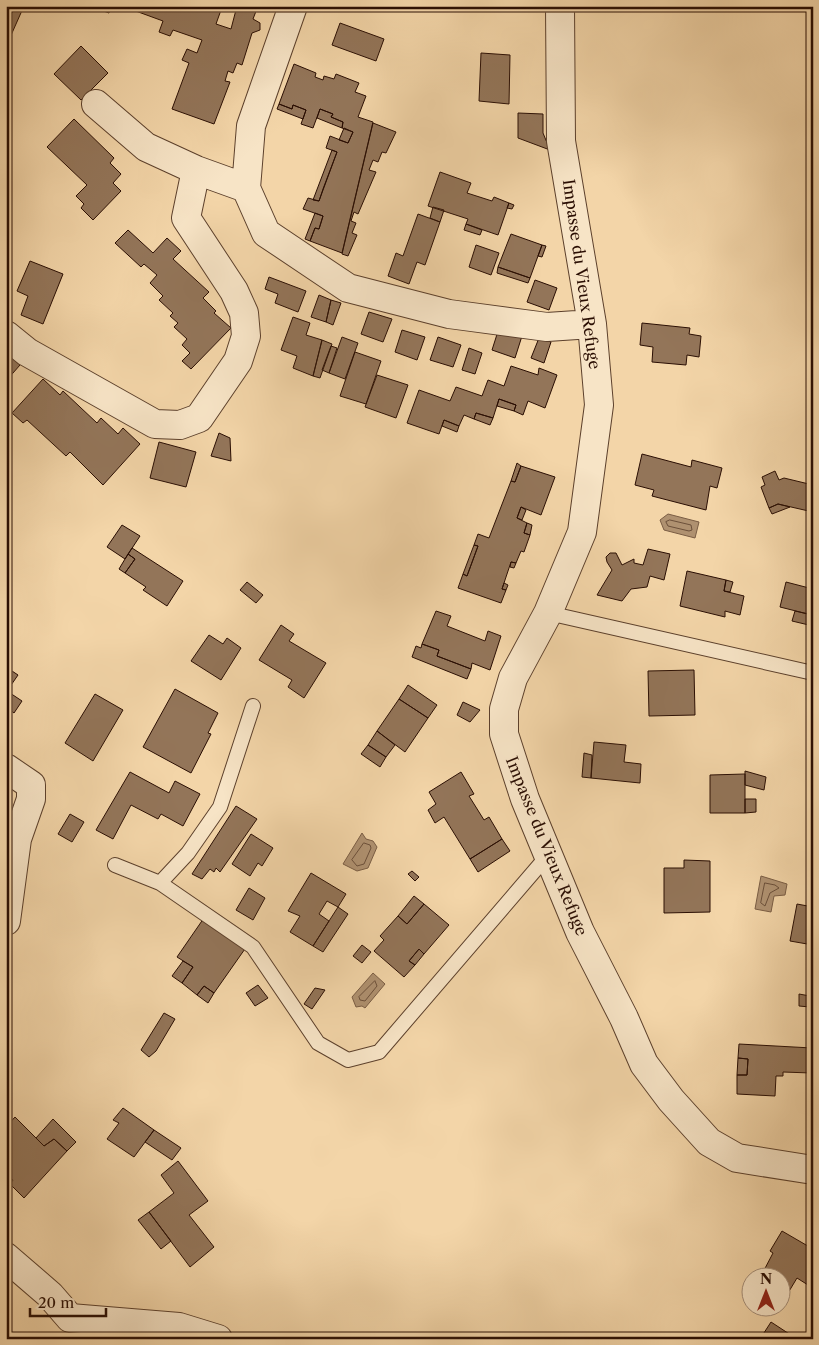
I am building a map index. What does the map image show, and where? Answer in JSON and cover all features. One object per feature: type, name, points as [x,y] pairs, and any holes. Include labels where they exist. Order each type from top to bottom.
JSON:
[{"type":"street","points":[[293,6],[251,126],[246,188],[266,233],[348,288],[450,314],[547,327],[592,324]]},
{"type":"street","name":"Impasse du Vieux Refuge","points":[[560,6],[560,141],[579,238],[592,324],[599,405],[582,532],[548,613],[513,678],[504,709],[504,734],[525,799],[580,932],[624,1018],[644,1064],[671,1100],[709,1142],[737,1158],[813,1170]]},
{"type":"street","points":[[96,104],[146,147],[196,170],[246,188]]},
{"type":"street","points":[[6,335],[27,352],[155,424],[180,425],[199,418],[238,361],[246,336],[244,313],[234,292],[186,218],[196,170]]},
{"type":"street","points":[[6,768],[31,785],[32,799],[17,838],[6,921]]},
{"type":"street","points":[[6,1257],[50,1295],[75,1328],[179,1328],[218,1339]]},
{"type":"lane","points":[[548,613],[813,673]]},
{"type":"lane","points":[[160,883],[188,853],[220,807],[253,706]]},
{"type":"lane","points":[[115,865],[160,883],[253,947],[318,1043],[348,1060],[379,1052],[548,854]]},
{"type":"water","points":[[668,514],[699,522],[695,538],[664,530],[660,520]]},
{"type":"water","points":[[362,833],[366,839],[373,841],[377,847],[368,868],[357,871],[343,864]]},
{"type":"water","points":[[761,876],[787,884],[785,895],[774,896],[771,912],[755,909]]},
{"type":"water","points":[[373,973],[385,984],[365,1008],[362,1006],[356,1007],[352,997]]},
{"type":"building","points":[[6,6],[24,6],[8,42],[6,41]]},
{"type":"building","points":[[99,6],[111,6],[109,13],[98,9]]},
{"type":"building","points":[[122,6],[212,6],[221,10],[216,24],[231,29],[237,6],[258,6],[253,19],[260,23],[260,30],[252,33],[242,65],[237,63],[233,73],[228,71],[225,81],[230,82],[214,124],[172,109],[189,63],[182,60],[187,49],[197,53],[202,40],[173,30],[170,36],[159,32],[163,21]]},
{"type":"building","points":[[340,23],[384,39],[376,61],[332,45]]},
{"type":"building","points":[[81,46],[108,73],[81,100],[54,74]]},
{"type":"building","points":[[481,53],[510,55],[509,104],[479,101]]},
{"type":"building","points":[[294,64],[316,73],[315,77],[323,80],[324,76],[334,79],[336,74],[359,83],[355,92],[366,96],[358,117],[373,122],[342,253],[310,241],[315,228],[319,229],[323,216],[303,209],[308,198],[319,201],[337,152],[326,148],[330,136],[348,143],[353,132],[342,128],[343,122],[331,117],[333,114],[320,109],[313,128],[301,124],[306,110],[293,105],[292,109],[279,104]]},
{"type":"building","points":[[279,104],[292,109],[293,105],[306,110],[303,119],[277,109]]},
{"type":"building","points":[[320,109],[333,114],[331,117],[343,122],[342,128],[317,118]]},
{"type":"building","points":[[518,113],[543,114],[543,133],[550,150],[518,138]]},
{"type":"building","points":[[813,114],[813,130],[810,130]]},
{"type":"building","points":[[74,119],[114,158],[110,163],[121,174],[113,183],[121,191],[93,220],[81,208],[84,204],[76,196],[87,185],[47,147]]},
{"type":"building","points":[[373,123],[396,132],[386,153],[382,152],[378,162],[373,160],[369,170],[376,172],[358,214],[354,212],[351,221],[356,223],[352,233],[357,235],[348,256],[342,254]]},
{"type":"building","points":[[344,128],[353,132],[348,143],[339,140]]},
{"type":"building","points":[[332,150],[337,152],[319,201],[313,200]]},
{"type":"building","points":[[440,172],[471,183],[467,193],[492,201],[494,197],[509,203],[498,235],[466,224],[468,219],[428,206]]},
{"type":"building","points":[[509,203],[514,205],[512,209],[507,208]]},
{"type":"building","points":[[433,207],[444,210],[440,222],[430,218]]},
{"type":"building","points":[[315,213],[323,216],[319,229],[315,228],[310,241],[305,239]]},
{"type":"building","points":[[418,214],[440,222],[425,265],[417,262],[409,284],[388,276],[396,253],[403,256]]},
{"type":"building","points":[[466,224],[482,230],[480,235],[464,230]]},
{"type":"building","points":[[128,230],[153,253],[167,238],[181,251],[173,259],[209,292],[203,298],[216,311],[214,313],[231,328],[191,369],[182,361],[190,353],[182,345],[187,339],[174,327],[178,323],[170,316],[173,313],[159,300],[163,296],[150,283],[157,275],[144,264],[141,267],[115,243]]},
{"type":"building","points":[[511,234],[542,245],[530,278],[498,267]]},
{"type":"building","points":[[476,245],[499,253],[491,275],[469,267]]},
{"type":"building","points":[[542,245],[546,246],[542,257],[538,256]]},
{"type":"building","points":[[30,261],[63,274],[43,324],[21,315],[28,296],[17,291]]},
{"type":"building","points":[[498,267],[530,278],[528,283],[497,273]]},
{"type":"building","points":[[269,277],[306,291],[298,312],[275,303],[278,294],[265,289]]},
{"type":"building","points":[[535,280],[557,288],[549,310],[527,302]]},
{"type":"building","points":[[319,295],[331,300],[326,322],[311,317]]},
{"type":"building","points":[[331,300],[341,303],[333,325],[326,322]]},
{"type":"building","points":[[369,312],[392,319],[383,342],[361,334]]},
{"type":"building","points":[[293,317],[310,323],[306,335],[322,340],[313,376],[293,368],[297,356],[281,350]]},
{"type":"building","points":[[642,323],[690,328],[689,334],[701,336],[699,357],[687,355],[686,365],[652,362],[653,347],[640,345]]},
{"type":"building","points":[[499,328],[522,336],[515,358],[492,350]]},
{"type":"building","points":[[402,330],[425,337],[417,360],[395,352]]},
{"type":"building","points":[[342,337],[358,343],[345,379],[329,373]]},
{"type":"building","points":[[438,337],[461,345],[453,367],[430,360]]},
{"type":"building","points":[[539,338],[551,342],[544,363],[531,358]]},
{"type":"building","points":[[322,340],[332,344],[320,378],[313,376]]},
{"type":"building","points":[[331,346],[337,348],[329,373],[322,370]]},
{"type":"building","points":[[469,348],[482,353],[475,374],[462,370]]},
{"type":"building","points":[[6,352],[20,365],[6,381]]},
{"type":"building","points":[[355,352],[381,361],[366,404],[340,396]]},
{"type":"building","points":[[511,366],[538,375],[539,368],[557,375],[545,408],[528,401],[523,415],[514,411],[516,405],[499,399],[493,418],[476,413],[474,419],[464,415],[459,426],[444,420],[439,434],[407,423],[419,390],[450,401],[456,387],[482,396],[488,380],[504,386]]},
{"type":"building","points":[[377,375],[408,385],[396,418],[365,407]]},
{"type":"building","points":[[43,379],[60,395],[63,391],[97,423],[101,418],[118,434],[123,428],[140,444],[103,485],[70,452],[66,456],[27,420],[23,423],[12,413]]},
{"type":"building","points":[[499,399],[516,405],[514,411],[497,406]]},
{"type":"building","points":[[476,413],[493,418],[490,425],[474,419]]},
{"type":"building","points":[[444,420],[459,426],[457,432],[442,426]]},
{"type":"building","points":[[219,433],[230,438],[231,461],[211,456]]},
{"type":"building","points":[[159,442],[196,452],[186,487],[150,478]]},
{"type":"building","points":[[642,454],[691,467],[692,460],[722,468],[717,488],[710,486],[706,510],[652,496],[654,490],[635,485]]},
{"type":"building","points":[[517,463],[521,466],[515,482],[511,481]]},
{"type":"building","points":[[521,466],[555,477],[541,515],[521,507],[517,518],[527,523],[524,533],[530,535],[524,552],[521,551],[516,563],[511,562],[502,589],[506,590],[501,603],[458,588],[463,574],[467,576],[478,546],[474,545],[478,534],[489,538],[511,481],[515,482]]},
{"type":"building","points":[[775,471],[779,480],[784,478],[813,485],[813,512],[778,504],[769,508],[761,487],[765,485],[762,477]]},
{"type":"building","points":[[778,504],[790,507],[772,514],[769,508]]},
{"type":"building","points":[[521,507],[526,510],[522,520],[517,518]]},
{"type":"building","points":[[527,523],[532,525],[530,535],[524,533]]},
{"type":"building","points":[[122,525],[140,536],[125,559],[107,547]]},
{"type":"building","points":[[474,545],[478,546],[467,576],[463,574]]},
{"type":"building","points":[[132,548],[183,581],[167,606],[143,590],[146,587],[125,573],[135,559],[128,554]]},
{"type":"building","points":[[648,549],[670,554],[664,580],[650,576],[647,587],[631,589],[622,601],[597,595],[612,570],[606,557],[610,553],[616,553],[622,565],[634,559],[634,563],[643,565]]},
{"type":"building","points":[[128,554],[135,559],[125,573],[119,569]]},
{"type":"building","points":[[511,562],[516,563],[514,568],[510,567]]},
{"type":"building","points":[[687,571],[726,580],[724,591],[744,596],[740,615],[725,611],[725,617],[680,606]]},
{"type":"building","points":[[726,580],[733,582],[730,592],[724,591]]},
{"type":"building","points":[[247,582],[263,595],[256,603],[240,590]]},
{"type":"building","points":[[786,582],[813,589],[813,607],[810,607],[808,614],[780,607]]},
{"type":"building","points":[[504,583],[508,585],[506,590],[502,589]]},
{"type":"building","points":[[810,607],[813,607],[813,626],[792,621],[795,611],[808,614]]},
{"type":"building","points":[[436,611],[451,616],[447,626],[485,641],[488,631],[501,636],[490,670],[472,663],[471,669],[437,656],[439,650],[422,644]]},
{"type":"building","points":[[281,625],[294,634],[289,641],[326,663],[304,698],[288,687],[292,680],[259,660]]},
{"type":"building","points":[[209,635],[223,644],[227,638],[241,648],[221,680],[191,661]]},
{"type":"building","points":[[422,644],[439,650],[437,656],[471,669],[467,679],[412,657],[416,646],[421,648]]},
{"type":"building","points":[[6,667],[18,675],[7,691],[22,701],[14,713],[6,707]]},
{"type":"building","points":[[694,670],[695,715],[649,716],[648,671]]},
{"type":"building","points":[[408,685],[437,705],[428,718],[399,699]]},
{"type":"building","points":[[175,689],[218,713],[208,733],[211,734],[191,773],[143,747]]},
{"type":"building","points":[[95,694],[123,710],[93,761],[65,743]]},
{"type":"building","points":[[399,699],[428,718],[405,752],[377,731]]},
{"type":"building","points":[[463,702],[480,710],[470,722],[457,715]]},
{"type":"building","points":[[377,731],[395,745],[386,757],[368,745]]},
{"type":"building","points":[[594,742],[626,745],[624,762],[641,764],[640,783],[591,778]]},
{"type":"building","points":[[368,745],[386,757],[380,767],[361,754]]},
{"type":"building","points":[[584,753],[592,755],[591,778],[582,777]]},
{"type":"building","points":[[745,771],[766,777],[764,790],[745,785]]},
{"type":"building","points":[[130,772],[169,793],[175,781],[200,794],[183,826],[161,814],[158,819],[131,805],[113,839],[96,830]]},
{"type":"building","points":[[461,772],[474,794],[469,796],[484,820],[489,817],[502,839],[470,859],[444,817],[435,823],[428,810],[436,804],[429,792]]},
{"type":"building","points":[[745,774],[745,813],[710,813],[710,775]]},
{"type":"building","points":[[745,799],[756,799],[756,812],[745,813]]},
{"type":"building","points":[[236,806],[257,819],[220,872],[216,868],[214,872],[210,869],[202,879],[192,874]]},
{"type":"building","points":[[70,814],[84,822],[72,842],[58,834]]},
{"type":"building","points":[[251,834],[273,848],[262,866],[258,863],[250,876],[232,864]]},
{"type":"building","points":[[502,839],[510,851],[478,872],[470,859]]},
{"type":"building","points":[[684,860],[710,861],[710,912],[664,913],[664,868],[684,868]]},
{"type":"building","points":[[412,871],[419,877],[415,881],[408,874]]},
{"type":"building","points":[[311,873],[346,894],[338,907],[327,901],[319,914],[329,921],[313,946],[290,932],[300,916],[288,911]]},
{"type":"building","points":[[249,888],[265,898],[253,920],[236,910]]},
{"type":"building","points":[[414,896],[424,904],[407,924],[398,916]]},
{"type":"building","points":[[424,904],[449,925],[424,954],[419,949],[409,961],[415,965],[404,977],[374,951],[384,940],[380,936],[398,916],[407,924]]},
{"type":"building","points":[[797,904],[813,907],[813,945],[790,941]]},
{"type":"building","points":[[338,907],[348,914],[323,952],[313,946]]},
{"type":"building","points":[[206,915],[247,946],[214,993],[204,986],[197,995],[182,983],[193,967],[177,957]]},
{"type":"building","points":[[362,945],[371,952],[362,963],[353,956]]},
{"type":"building","points":[[419,949],[424,954],[415,965],[409,961]]},
{"type":"building","points":[[183,961],[193,967],[182,983],[172,976]]},
{"type":"building","points":[[258,985],[268,998],[255,1006],[246,993]]},
{"type":"building","points":[[204,986],[214,993],[208,1003],[197,995]]},
{"type":"building","points":[[315,988],[325,990],[312,1009],[304,1004]]},
{"type":"building","points":[[799,994],[810,996],[810,1007],[799,1006]]},
{"type":"building","points":[[164,1013],[175,1019],[156,1051],[149,1057],[141,1050]]},
{"type":"building","points":[[739,1044],[812,1048],[811,1073],[783,1072],[783,1076],[776,1076],[775,1096],[737,1094],[737,1075],[747,1075],[748,1059],[738,1058]]},
{"type":"building","points":[[738,1058],[748,1059],[747,1075],[737,1075]]},
{"type":"building","points":[[123,1108],[154,1130],[134,1157],[107,1139],[119,1123],[113,1120]]},
{"type":"building","points":[[15,1117],[44,1146],[54,1139],[67,1151],[24,1198],[10,1184],[13,1180],[6,1174],[6,1127]]},
{"type":"building","points":[[53,1119],[76,1142],[67,1151],[54,1139],[44,1146],[36,1138]]},
{"type":"building","points":[[154,1130],[181,1148],[172,1160],[145,1142]]},
{"type":"building","points":[[178,1161],[208,1201],[189,1215],[214,1247],[190,1267],[149,1212],[174,1193],[161,1175]]},
{"type":"building","points":[[149,1212],[171,1241],[161,1249],[138,1220]]},
{"type":"building","points":[[782,1231],[813,1249],[813,1278],[808,1285],[797,1278],[792,1286],[792,1268],[765,1268],[773,1253],[770,1251]]},
{"type":"building","points":[[771,1322],[797,1339],[760,1339]]}]
